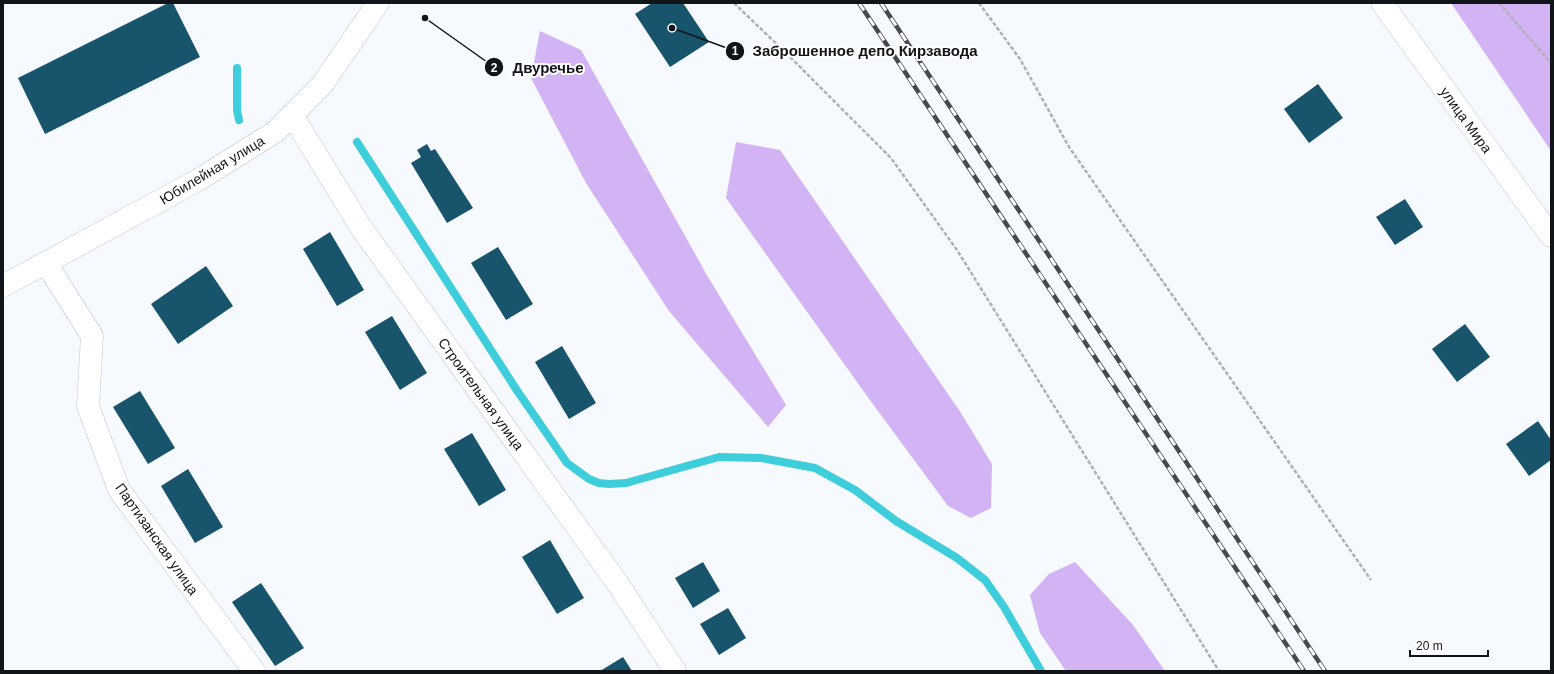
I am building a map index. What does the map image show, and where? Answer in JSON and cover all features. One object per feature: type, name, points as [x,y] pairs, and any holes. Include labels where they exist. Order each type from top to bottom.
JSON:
[{"type":"street","name":"Юбилейная улица","points":[[3,286],[198,180],[275,132],[322,85],[378,3]]},
{"type":"street","name":"улица Мира","points":[[1382,3],[1551,236]]},
{"type":"street","name":"Строительная улица","points":[[292,115],[362,229],[618,584],[675,671]]},
{"type":"street","name":"Партизанская улица","points":[[46,263],[92,336],[88,406],[119,490],[254,671]]},
{"type":"path","points":[[734,3],[890,158],[957,250],[1219,671]]},
{"type":"path","points":[[979,3],[1020,59],[1069,147],[1371,580]]},
{"type":"path","points":[[1499,3],[1551,63]]},
{"type":"shaded area","points":[[1451,3],[1551,3],[1551,151]]},
{"type":"shaded area","points":[[540,31],[581,50],[708,277],[786,405],[768,427],[669,311],[586,183],[531,78]]},
{"type":"shaded area","points":[[736,142],[780,150],[959,410],[992,464],[991,508],[971,518],[948,506],[867,396],[726,198]]},
{"type":"shaded area","points":[[1075,562],[1133,625],[1165,671],[1066,671],[1040,633],[1030,595],[1049,574]]},
{"type":"building","points":[[168,3],[173,3],[200,57],[45,134],[18,78]]},
{"type":"building","points":[[652,3],[683,3],[709,42],[670,67],[635,14]]},
{"type":"building","points":[[1318,84],[1343,118],[1309,143],[1284,109]]},
{"type":"building","points":[[427,144],[431,151],[435,149],[473,208],[447,223],[411,163],[421,157],[417,150]]},
{"type":"building","points":[[1405,199],[1423,227],[1395,245],[1376,217]]},
{"type":"building","points":[[330,232],[364,290],[337,306],[303,249]]},
{"type":"building","points":[[498,247],[533,304],[506,320],[471,263]]},
{"type":"building","points":[[206,266],[233,306],[178,344],[151,304]]},
{"type":"building","points":[[392,316],[427,373],[400,390],[365,332]]},
{"type":"building","points":[[1465,324],[1490,357],[1457,382],[1432,349]]},
{"type":"building","points":[[562,346],[596,403],[569,419],[535,362]]},
{"type":"building","points":[[140,391],[175,448],[148,464],[113,407]]},
{"type":"building","points":[[1538,421],[1551,440],[1551,460],[1529,476],[1506,444]]},
{"type":"building","points":[[472,433],[506,490],[479,506],[444,449]]},
{"type":"building","points":[[188,469],[223,527],[195,543],[161,486]]},
{"type":"building","points":[[550,540],[584,598],[557,614],[522,557]]},
{"type":"building","points":[[703,562],[720,591],[693,608],[675,578]]},
{"type":"building","points":[[261,583],[304,648],[275,666],[232,602]]},
{"type":"building","points":[[728,608],[746,638],[719,655],[700,624]]},
{"type":"building","points":[[623,657],[632,671],[600,671]]},
{"type":"waterway","points":[[237,68],[237,110],[239,120]]},
{"type":"waterway","points":[[357,142],[516,389],[567,463],[589,479],[599,483],[609,484],[626,483],[719,457],[761,458],[815,468],[855,490],[896,521],[957,558],[985,580],[1004,607],[1041,671]]},
{"type":"railway","points":[[859,3],[1304,671]]},
{"type":"railway","points":[[881,3],[1325,671]]},
{"type":"place","name":"Двуречье","points":[[425,18]]},
{"type":"place","name":"Заброшенное депо Кирзавода","points":[[672,28]]}]
